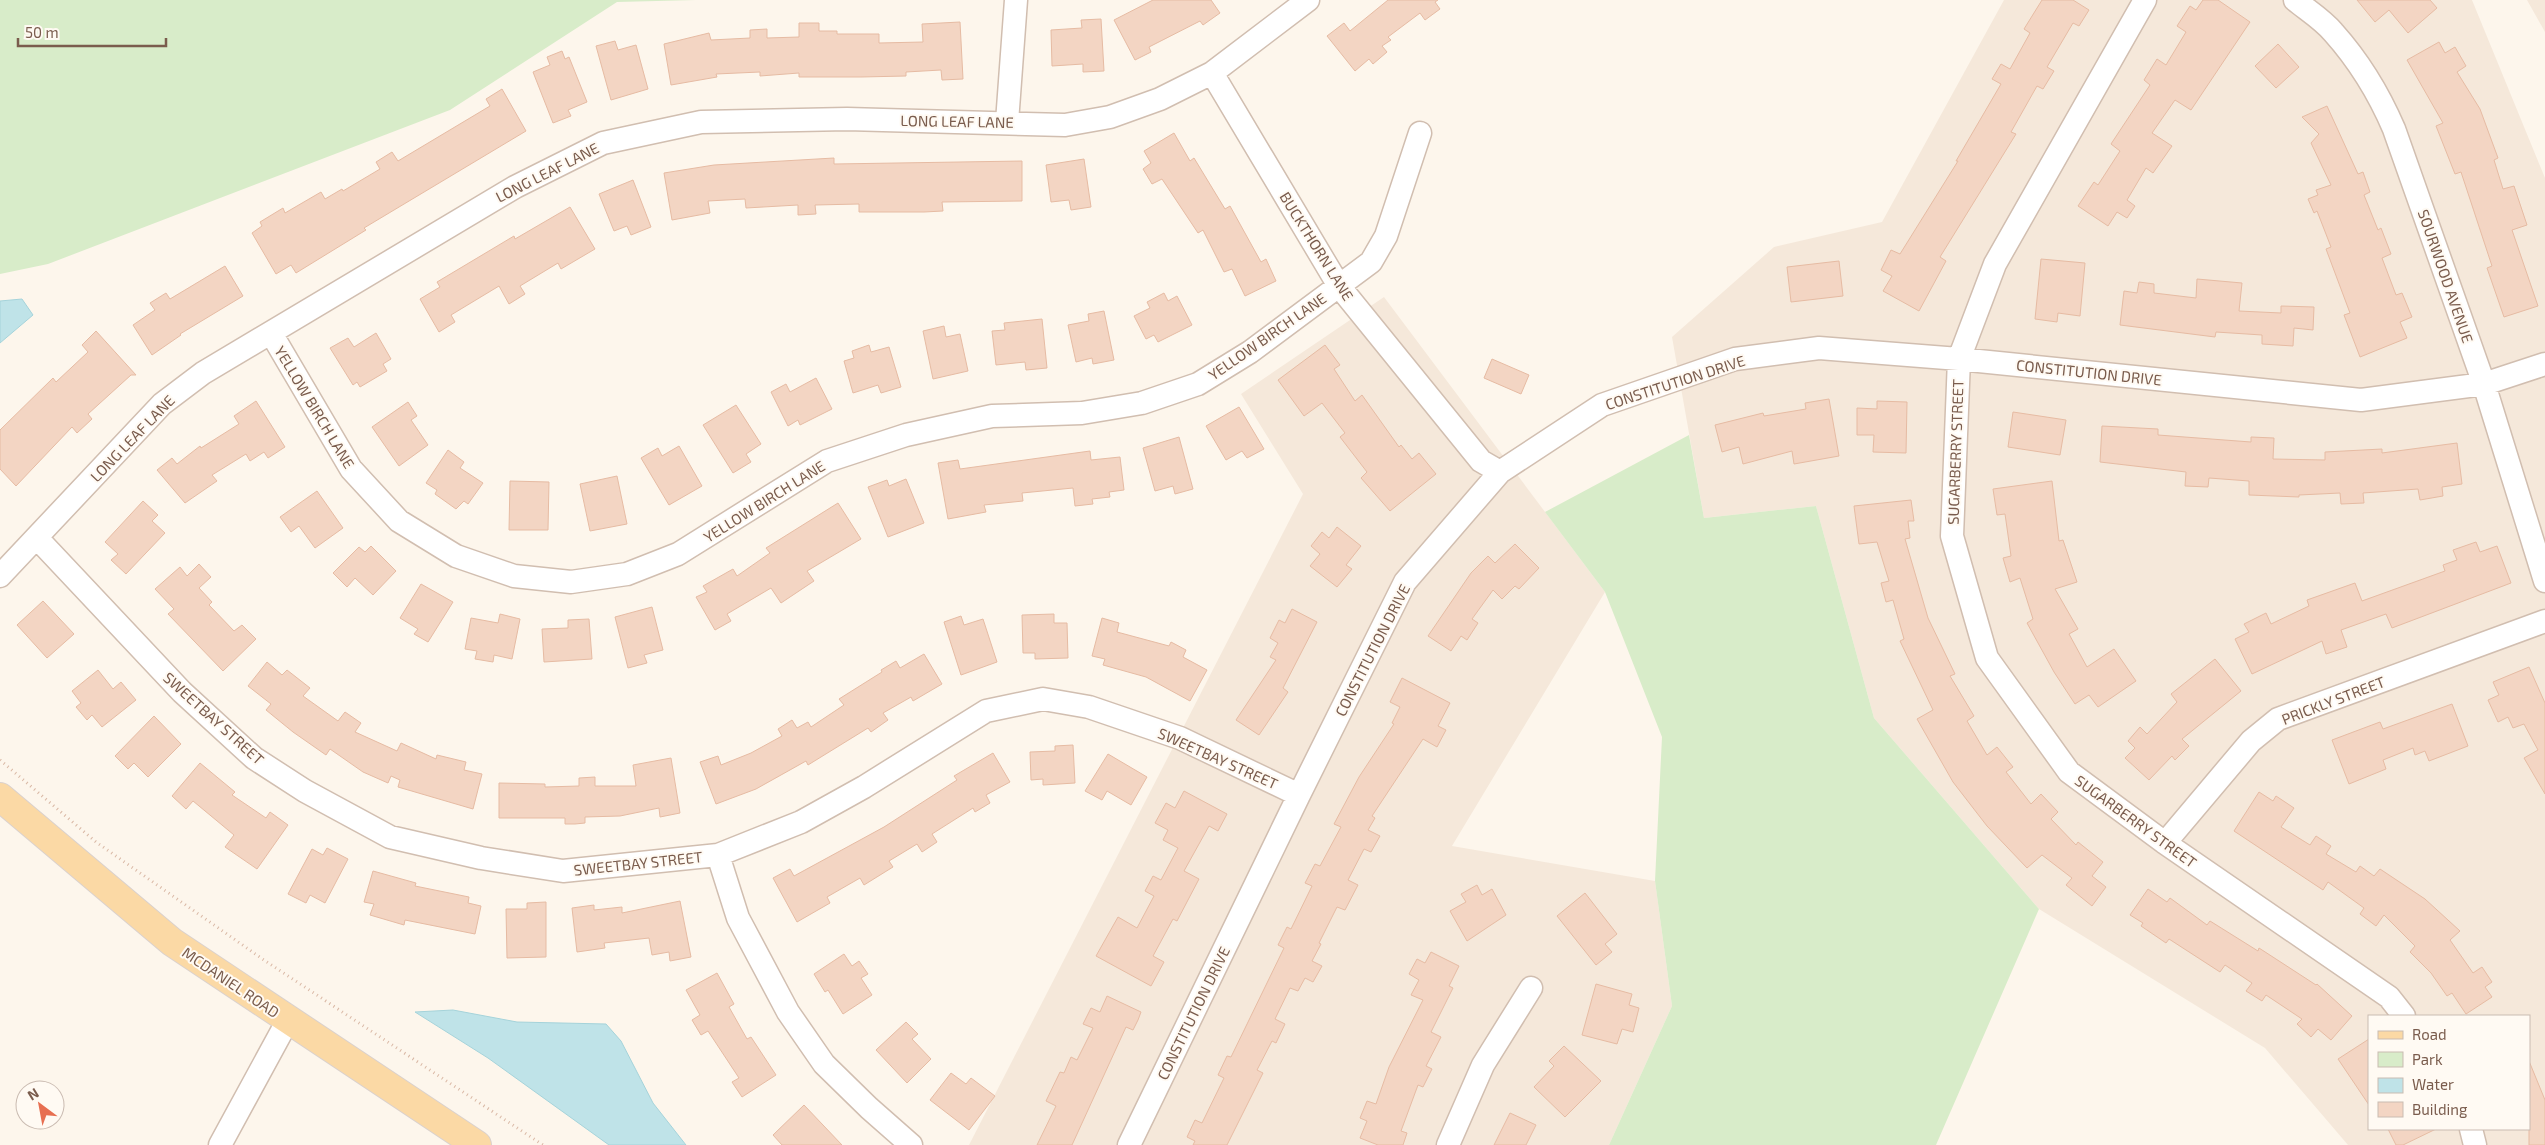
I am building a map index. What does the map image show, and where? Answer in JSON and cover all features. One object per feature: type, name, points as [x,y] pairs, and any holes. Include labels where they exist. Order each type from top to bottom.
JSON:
[{"type":"main road","name":"MCDANIEL ROAD","points":[[0,797],[172,942],[477,1145]]},
{"type":"street","points":[[1007,122],[1016,0]]},
{"type":"street","name":"LONG LEAF LANE","points":[[0,576],[162,404],[203,373],[515,187],[603,143],[701,122],[847,118],[1065,125],[1110,117],[1160,99],[1212,73],[1308,0]]},
{"type":"street","name":"SUGARBERRY STREET","points":[[2145,0],[1995,264],[1959,359],[1952,536],[1987,658],[2069,772],[2165,843],[2389,997],[2403,1015]]},
{"type":"street","name":"SOURWOOD AVENUE","points":[[2295,0],[2332,31],[2379,94],[2397,136],[2484,384],[2545,582]]},
{"type":"street","name":"BUCKTHORN LANE","points":[[1212,73],[1339,286],[1481,461],[1500,472]]},
{"type":"street","name":"YELLOW BIRCH LANE","points":[[271,334],[351,469],[399,521],[456,556],[514,576],[572,582],[627,574],[678,554],[827,461],[906,435],[992,416],[1082,413],[1142,403],[1198,384],[1250,352],[1371,262],[1386,236],[1420,133]]},
{"type":"street","name":"CONSTITUTION DRIVE","points":[[1129,1145],[1405,582],[1500,472],[1602,404],[1734,359],[1820,348],[1959,359],[2361,400],[2484,384],[2545,364]]},
{"type":"street","name":"SWEETBAY STREET","points":[[37,538],[182,692],[254,758],[305,791],[390,837],[481,858],[563,871],[718,855],[801,822],[864,787],[986,711],[1043,699],[1089,707],[1180,738],[1299,795]]},
{"type":"street","name":"PRICKLY STREET","points":[[2165,843],[2251,741],[2278,719],[2545,621]]},
{"type":"street","points":[[718,855],[738,918],[788,1012],[824,1064],[869,1108],[911,1145]]},
{"type":"street","points":[[1448,1145],[1483,1065],[1530,988]]},
{"type":"street","points":[[220,1145],[288,1020]]},
{"type":"street","points":[[2471,1130],[2475,1145]]},
{"type":"path","points":[[0,760],[96,842],[260,958],[543,1145]]},
{"type":"shaded area","points":[[2004,0],[2472,0],[2545,178],[2545,1145],[2348,1145],[2265,1048],[2039,909],[1874,718],[1816,506],[1704,518],[1672,337],[1774,247],[1882,222]]},
{"type":"shaded area","points":[[2527,0],[2545,0],[2545,32]]},
{"type":"shaded area","points":[[1384,297],[1605,592],[1452,846],[1655,881],[1672,1006],[1609,1145],[969,1145],[1303,494],[1241,394]]},
{"type":"green space","points":[[0,0],[696,0],[617,2],[450,110],[48,264],[0,274]]},
{"type":"green space","points":[[1689,435],[1704,518],[1816,506],[1874,718],[2039,909],[1936,1145],[1609,1145],[1672,1006],[1655,881],[1662,737],[1605,592],[1545,512]]},
{"type":"water","points":[[22,299],[33,315],[0,343],[0,301]]},
{"type":"water","points":[[453,1010],[517,1022],[606,1024],[621,1041],[653,1103],[686,1145],[609,1145],[488,1058],[415,1012]]},
{"type":"building","points":[[1153,0],[1211,0],[1220,13],[1203,25],[1200,21],[1149,47],[1151,52],[1135,60],[1114,20]]},
{"type":"building","points":[[1388,0],[1438,0],[1435,2],[1440,9],[1425,20],[1420,13],[1388,37],[1391,40],[1382,46],[1387,52],[1373,64],[1369,59],[1355,71],[1327,36],[1344,23],[1350,31]]},
{"type":"building","points":[[2042,0],[2073,0],[2089,10],[2079,26],[2073,23],[2047,67],[2054,71],[2043,89],[2037,86],[2011,132],[2016,134],[1940,257],[1946,261],[1919,311],[1883,291],[1892,276],[1881,270],[1891,250],[1900,254],[1958,161],[1956,161],[2001,84],[1992,79],[2001,64],[2010,69],[2030,33],[2024,29]]},
{"type":"building","points":[[2203,0],[2218,0],[2250,22],[2191,110],[2175,100],[2152,133],[2172,146],[2153,173],[2146,168],[2127,200],[2135,206],[2127,218],[2117,212],[2108,226],[2078,206],[2094,182],[2098,185],[2120,151],[2111,144],[2150,85],[2144,80],[2157,59],[2166,65],[2186,32],[2177,26],[2190,6],[2196,10]]},
{"type":"building","points":[[2357,0],[2430,0],[2437,8],[2408,33],[2389,10],[2375,22]]},
{"type":"building","points":[[1101,19],[1104,71],[1083,72],[1083,64],[1052,66],[1051,30],[1082,28],[1081,20]]},
{"type":"building","points":[[960,22],[963,79],[942,80],[941,70],[906,72],[906,76],[861,77],[799,77],[799,73],[760,76],[760,72],[716,74],[717,77],[671,85],[664,44],[709,33],[711,40],[750,38],[750,30],[767,29],[767,38],[799,37],[799,23],[819,23],[819,31],[837,31],[837,34],[879,34],[879,43],[923,42],[922,24]]},
{"type":"building","points":[[615,41],[618,50],[636,45],[648,89],[611,100],[596,46]]},
{"type":"building","points":[[2439,42],[2445,53],[2455,47],[2466,66],[2457,72],[2480,109],[2498,158],[2494,160],[2503,189],[2514,186],[2527,225],[2512,230],[2538,306],[2504,317],[2487,268],[2492,266],[2461,172],[2455,174],[2436,126],[2443,123],[2407,60]]},
{"type":"building","points":[[2278,44],[2299,67],[2276,88],[2255,66]]},
{"type":"building","points":[[562,51],[565,59],[569,57],[587,102],[568,110],[571,116],[553,123],[533,72],[550,65],[547,57]]},
{"type":"building","points":[[502,89],[526,131],[364,228],[366,230],[296,273],[291,265],[276,274],[252,233],[262,226],[260,222],[283,208],[285,213],[321,192],[325,199],[342,189],[343,191],[380,169],[376,162],[392,152],[398,161],[490,106],[486,99]]},
{"type":"building","points":[[2327,106],[2358,174],[2363,172],[2370,192],[2364,195],[2378,230],[2381,228],[2391,254],[2382,258],[2396,295],[2402,293],[2412,317],[2400,322],[2407,338],[2360,357],[2344,315],[2350,313],[2326,249],[2331,247],[2317,211],[2314,213],[2308,199],[2318,195],[2316,190],[2331,185],[2311,143],[2319,134],[2302,117]]},
{"type":"building","points":[[1174,133],[1190,161],[1194,158],[1225,209],[1230,206],[1261,262],[1266,259],[1276,281],[1245,296],[1232,269],[1224,272],[1203,230],[1198,233],[1162,179],[1152,184],[1143,169],[1151,163],[1144,151]]},
{"type":"building","points":[[834,158],[834,164],[1022,161],[1022,201],[942,202],[943,211],[924,212],[859,212],[859,204],[815,205],[816,214],[798,215],[798,205],[746,208],[745,199],[708,201],[710,213],[672,220],[664,173],[714,165]]},
{"type":"building","points":[[1084,159],[1091,207],[1071,210],[1069,200],[1051,202],[1046,165]]},
{"type":"building","points":[[633,180],[651,227],[631,235],[627,226],[614,231],[599,194]]},
{"type":"building","points":[[570,207],[595,249],[561,269],[558,263],[520,286],[525,294],[509,304],[499,286],[451,315],[455,322],[439,332],[420,299],[440,287],[437,282],[514,236],[515,239]]},
{"type":"building","points":[[2041,259],[2085,263],[2080,316],[2058,313],[2057,322],[2035,319]]},
{"type":"building","points":[[1839,261],[1843,296],[1791,302],[1787,267]]},
{"type":"building","points":[[225,266],[243,296],[180,334],[152,355],[133,325],[155,310],[150,303],[166,293],[170,299]]},
{"type":"building","points":[[2197,279],[2242,283],[2239,311],[2281,313],[2281,306],[2314,307],[2313,330],[2294,328],[2293,346],[2262,344],[2262,335],[2216,332],[2215,337],[2120,325],[2124,291],[2137,293],[2139,282],[2154,284],[2154,293],[2196,298]]},
{"type":"building","points":[[1164,293],[1168,301],[1177,296],[1192,325],[1158,342],[1154,335],[1146,339],[1134,316],[1150,308],[1147,302]]},
{"type":"building","points":[[1104,311],[1114,360],[1093,364],[1092,358],[1076,362],[1068,325],[1089,321],[1088,314]]},
{"type":"building","points":[[1042,319],[1047,368],[1026,370],[1025,362],[996,365],[992,331],[1005,330],[1004,323]]},
{"type":"building","points":[[944,326],[946,337],[960,334],[968,371],[933,379],[923,331]]},
{"type":"building","points":[[96,331],[136,375],[131,375],[88,414],[92,419],[77,433],[72,427],[16,486],[0,469],[0,430],[53,378],[56,382],[88,352],[82,345]]},
{"type":"building","points":[[376,333],[391,359],[383,364],[387,371],[360,387],[357,382],[353,385],[330,348],[348,338],[354,347]]},
{"type":"building","points":[[869,345],[871,352],[889,347],[901,387],[881,393],[878,385],[853,393],[844,361],[854,358],[852,351]]},
{"type":"building","points":[[1325,345],[1340,365],[1334,369],[1355,401],[1362,395],[1399,447],[1401,445],[1412,459],[1419,453],[1436,474],[1390,511],[1361,478],[1367,472],[1340,437],[1345,433],[1322,403],[1304,416],[1278,380]]},
{"type":"building","points":[[1492,359],[1529,375],[1521,394],[1484,378]]},
{"type":"building","points":[[816,378],[832,409],[800,425],[798,420],[788,426],[771,392],[786,384],[790,392]]},
{"type":"building","points":[[1829,399],[1839,456],[1794,464],[1792,451],[1743,464],[1739,447],[1722,452],[1715,425],[1763,413],[1764,416],[1806,409],[1805,403]]},
{"type":"building","points":[[256,401],[285,447],[268,458],[264,452],[250,461],[246,454],[212,475],[217,481],[185,503],[157,470],[172,458],[177,464],[200,446],[201,448],[239,424],[234,416]]},
{"type":"building","points":[[1877,401],[1907,402],[1906,453],[1873,452],[1874,435],[1857,435],[1857,408],[1877,409]]},
{"type":"building","points":[[408,402],[417,416],[411,420],[428,445],[399,466],[372,427]]},
{"type":"building","points":[[736,405],[761,444],[746,454],[751,462],[733,473],[703,425]]},
{"type":"building","points":[[1239,407],[1264,449],[1247,458],[1242,451],[1226,460],[1206,426]]},
{"type":"building","points":[[2013,412],[2066,420],[2060,455],[2008,447]]},
{"type":"building","points":[[2102,426],[2158,429],[2158,435],[2251,442],[2251,437],[2274,438],[2273,459],[2325,460],[2325,452],[2382,449],[2382,453],[2457,443],[2462,484],[2442,487],[2443,496],[2420,500],[2418,489],[2363,493],[2364,503],[2341,504],[2340,493],[2299,495],[2299,497],[2249,495],[2249,481],[2209,478],[2208,487],[2185,486],[2186,472],[2100,462]]},
{"type":"building","points":[[1179,437],[1193,489],[1175,494],[1173,486],[1155,491],[1143,448]]},
{"type":"building","points":[[679,446],[702,486],[669,505],[641,458],[658,448],[662,456]]},
{"type":"building","points":[[448,450],[464,462],[460,468],[483,483],[468,504],[464,501],[456,509],[435,494],[437,490],[426,483]]},
{"type":"building","points":[[1090,451],[1091,460],[1120,457],[1124,490],[1109,492],[1110,497],[1092,499],[1093,504],[1075,506],[1073,488],[1022,493],[1023,501],[984,505],[986,512],[948,519],[938,463],[958,460],[960,469]]},
{"type":"building","points":[[617,476],[627,524],[590,531],[580,484]]},
{"type":"building","points":[[906,479],[924,523],[888,537],[868,487],[887,480],[889,486]]},
{"type":"building","points":[[510,481],[549,482],[548,530],[509,530]]},
{"type":"building","points":[[2052,481],[2059,541],[2063,540],[2077,582],[2055,589],[2078,629],[2069,634],[2087,667],[2114,649],[2136,681],[2098,707],[2089,695],[2075,704],[2054,672],[2027,623],[2033,619],[2020,578],[2010,582],[2003,558],[2011,556],[2005,514],[1997,515],[1993,489]]},
{"type":"building","points":[[317,491],[343,528],[315,548],[299,526],[291,532],[280,517]]},
{"type":"building","points":[[1911,500],[1914,521],[1908,521],[1910,538],[1905,539],[1928,618],[1955,674],[1950,676],[1974,716],[1967,721],[1987,755],[1997,747],[2013,767],[2006,772],[2031,804],[2041,794],[2058,812],[2051,819],[2076,845],[2078,842],[2103,862],[2092,876],[2106,887],[2092,906],[2066,885],[2072,878],[2042,855],[2027,868],[1987,826],[1953,782],[1917,719],[1933,710],[1900,641],[1904,639],[1893,600],[1886,602],[1881,583],[1889,581],[1877,542],[1859,544],[1854,506]]},
{"type":"building","points":[[143,501],[158,515],[152,521],[165,533],[126,574],[111,560],[118,554],[105,542]]},
{"type":"building","points":[[838,503],[861,539],[807,571],[814,581],[781,603],[771,588],[727,614],[731,621],[715,630],[696,597],[707,592],[703,586],[733,569],[737,576],[770,553],[766,548]]},
{"type":"building","points":[[1337,527],[1361,546],[1346,565],[1352,569],[1337,587],[1310,566],[1320,554],[1311,546],[1322,532],[1329,538]]},
{"type":"building","points":[[2476,542],[2480,552],[2497,546],[2511,583],[2392,628],[2386,614],[2341,630],[2347,647],[2326,654],[2322,641],[2252,674],[2235,639],[2249,632],[2244,624],[2266,613],[2271,624],[2309,606],[2307,600],[2355,583],[2362,601],[2445,571],[2443,565],[2457,560],[2453,550]]},
{"type":"building","points":[[1515,544],[1539,568],[1519,589],[1515,586],[1502,599],[1493,590],[1472,619],[1478,623],[1467,640],[1461,636],[1451,651],[1428,636],[1471,573],[1488,556],[1495,563]]},
{"type":"building","points":[[371,546],[396,571],[373,595],[355,578],[347,587],[333,573],[359,547],[365,552]]},
{"type":"building","points":[[199,564],[211,577],[199,588],[212,602],[209,605],[234,631],[242,625],[256,639],[223,671],[168,614],[174,609],[155,589],[180,567],[187,576]]},
{"type":"building","points":[[421,584],[453,602],[428,642],[414,634],[418,629],[400,618]]},
{"type":"building","points":[[43,601],[74,634],[47,658],[17,625]]},
{"type":"building","points":[[652,607],[663,650],[644,655],[647,663],[628,668],[615,617]]},
{"type":"building","points":[[1292,609],[1317,622],[1283,688],[1288,692],[1259,735],[1236,720],[1276,660],[1270,657],[1278,643],[1270,638],[1279,620],[1285,623]]},
{"type":"building","points":[[500,614],[520,619],[512,659],[494,655],[493,662],[475,659],[477,651],[465,649],[471,618],[498,623]]},
{"type":"building","points":[[1054,614],[1054,623],[1067,623],[1068,658],[1035,659],[1035,653],[1023,653],[1022,615]]},
{"type":"building","points":[[961,616],[964,625],[983,619],[997,662],[961,675],[944,622]]},
{"type":"building","points":[[1102,618],[1119,623],[1117,632],[1169,646],[1171,642],[1186,650],[1183,657],[1207,670],[1190,701],[1146,677],[1103,665],[1105,659],[1092,656]]},
{"type":"building","points":[[589,619],[592,659],[544,662],[542,629],[568,628],[568,620]]},
{"type":"building","points":[[924,654],[942,684],[913,701],[911,697],[883,713],[888,720],[871,732],[868,728],[808,765],[806,761],[756,789],[716,804],[700,762],[718,756],[721,765],[751,753],[782,736],[778,729],[792,720],[797,728],[808,722],[811,727],[844,705],[839,699],[882,672],[881,670],[896,661],[900,668]]},
{"type":"building","points":[[2215,659],[2241,691],[2182,739],[2189,746],[2175,760],[2172,756],[2149,780],[2125,758],[2135,748],[2128,741],[2140,727],[2147,734],[2177,702],[2171,694]]},
{"type":"building","points":[[267,662],[282,675],[287,670],[310,688],[303,696],[338,721],[345,712],[361,723],[355,732],[397,751],[401,743],[436,759],[437,755],[466,762],[464,770],[482,774],[473,809],[398,787],[400,780],[391,776],[388,783],[363,772],[330,749],[326,755],[293,732],[266,710],[271,704],[248,686]]},
{"type":"building","points":[[2529,667],[2545,703],[2545,794],[2524,758],[2538,750],[2524,724],[2513,728],[2508,717],[2498,722],[2488,700],[2499,695],[2493,682]]},
{"type":"building","points":[[98,670],[113,689],[121,682],[136,700],[102,727],[92,715],[87,720],[76,707],[81,703],[72,691]]},
{"type":"building","points":[[1402,678],[1450,703],[1438,726],[1446,730],[1437,747],[1423,739],[1372,816],[1375,818],[1368,830],[1380,836],[1371,852],[1364,849],[1348,880],[1358,885],[1345,910],[1337,907],[1319,943],[1321,944],[1312,961],[1322,966],[1313,982],[1305,978],[1298,991],[1290,988],[1275,1019],[1285,1024],[1276,1043],[1272,1041],[1257,1070],[1263,1073],[1227,1145],[1193,1145],[1195,1141],[1187,1137],[1195,1120],[1202,1123],[1224,1078],[1218,1075],[1227,1056],[1231,1057],[1284,948],[1278,945],[1287,927],[1291,929],[1312,886],[1305,883],[1315,864],[1320,866],[1341,827],[1334,824],[1359,777],[1394,724],[1392,723],[1400,707],[1390,702]]},
{"type":"building","points":[[2452,704],[2468,746],[2429,761],[2425,751],[2415,755],[2413,748],[2383,760],[2386,769],[2349,784],[2332,740],[2380,722],[2383,729]]},
{"type":"building","points":[[154,716],[181,744],[148,777],[134,763],[128,769],[115,756]]},
{"type":"building","points":[[1073,745],[1075,783],[1043,785],[1043,779],[1031,780],[1030,752],[1055,751],[1055,746]]},
{"type":"building","points":[[993,753],[1010,782],[986,795],[990,803],[975,812],[973,808],[932,834],[937,842],[922,852],[917,844],[889,861],[893,867],[864,885],[860,878],[827,897],[830,903],[797,922],[773,878],[790,869],[794,876],[884,827],[957,780],[954,776]]},
{"type":"building","points":[[1108,754],[1147,777],[1131,805],[1107,791],[1102,800],[1085,791]]},
{"type":"building","points":[[671,758],[680,813],[660,817],[659,808],[620,816],[585,817],[585,823],[575,824],[565,824],[565,818],[499,818],[499,783],[545,784],[545,787],[579,786],[579,778],[595,777],[595,786],[636,786],[633,765]]},
{"type":"building","points":[[200,763],[235,792],[232,795],[266,818],[270,812],[288,825],[257,869],[225,847],[234,835],[193,801],[186,809],[172,796]]},
{"type":"building","points":[[1184,791],[1227,814],[1218,831],[1209,826],[1184,871],[1199,879],[1177,921],[1173,919],[1153,956],[1164,962],[1151,986],[1096,956],[1118,917],[1137,928],[1154,896],[1145,891],[1153,876],[1161,880],[1178,848],[1163,840],[1168,830],[1155,823],[1166,803],[1175,808]]},
{"type":"building","points":[[2259,792],[2273,801],[2276,796],[2294,808],[2281,827],[2310,845],[2316,836],[2331,846],[2326,854],[2356,872],[2360,866],[2374,876],[2380,869],[2425,899],[2460,931],[2450,940],[2473,973],[2482,967],[2492,982],[2485,987],[2492,997],[2466,1014],[2452,993],[2447,996],[2431,973],[2410,952],[2415,946],[2384,915],[2376,926],[2360,914],[2364,908],[2328,882],[2323,890],[2234,831]]},
{"type":"building","points":[[327,848],[348,859],[325,903],[310,895],[306,903],[288,894],[312,849],[323,855]]},
{"type":"building","points":[[373,871],[416,883],[415,886],[469,897],[468,903],[481,906],[475,934],[405,920],[404,925],[370,915],[374,904],[364,902]]},
{"type":"building","points":[[1477,885],[1482,895],[1492,889],[1506,915],[1467,941],[1450,911],[1466,902],[1461,894]]},
{"type":"building","points":[[2148,889],[2167,902],[2170,898],[2207,925],[2210,921],[2258,951],[2259,948],[2317,984],[2352,1016],[2331,1040],[2318,1029],[2311,1037],[2297,1024],[2302,1019],[2266,995],[2262,1001],[2246,991],[2252,983],[2225,965],[2220,972],[2169,939],[2166,943],[2141,926],[2143,923],[2130,915]]},
{"type":"building","points":[[1585,893],[1617,934],[1605,944],[1612,952],[1596,965],[1557,916]]},
{"type":"building","points":[[680,901],[691,957],[670,961],[669,952],[652,955],[649,938],[604,943],[605,948],[577,952],[572,908],[594,905],[594,910],[622,907],[622,913]]},
{"type":"building","points":[[546,902],[546,957],[507,958],[506,909],[527,909],[527,903]]},
{"type":"building","points":[[1431,952],[1459,966],[1449,986],[1453,988],[1431,1032],[1441,1037],[1426,1066],[1432,1069],[1423,1087],[1418,1085],[1401,1131],[1407,1133],[1403,1145],[1378,1145],[1360,1138],[1367,1121],[1360,1118],[1367,1101],[1376,1104],[1389,1067],[1423,1000],[1411,995],[1419,980],[1409,974],[1417,959],[1425,963]]},
{"type":"building","points":[[844,954],[852,966],[859,961],[868,974],[861,978],[872,995],[843,1014],[828,990],[825,992],[814,974]]},
{"type":"building","points":[[717,973],[734,1004],[729,1007],[747,1039],[751,1037],[776,1075],[742,1097],[732,1082],[739,1078],[708,1031],[701,1035],[692,1020],[700,1015],[686,990]]},
{"type":"building","points":[[1596,984],[1632,994],[1629,1005],[1639,1008],[1633,1032],[1622,1029],[1617,1044],[1582,1035]]},
{"type":"building","points":[[1107,996],[1141,1012],[1138,1020],[1133,1030],[1126,1027],[1072,1145],[1037,1145],[1056,1106],[1046,1101],[1060,1072],[1064,1073],[1071,1057],[1077,1060],[1093,1028],[1083,1024],[1091,1008],[1100,1012]]},
{"type":"building","points":[[906,1022],[918,1034],[912,1039],[931,1059],[907,1083],[876,1050]]},
{"type":"building","points":[[2368,1040],[2368,1104],[2338,1059]]},
{"type":"building","points":[[1564,1046],[1601,1081],[1565,1117],[1534,1087],[1554,1066],[1549,1061]]},
{"type":"building","points":[[2530,1063],[2545,1100],[2545,1145],[2529,1145]]},
{"type":"building","points":[[951,1073],[966,1084],[971,1078],[995,1096],[969,1130],[930,1100]]},
{"type":"building","points":[[804,1105],[842,1145],[782,1145],[773,1135]]},
{"type":"building","points":[[1510,1113],[1536,1125],[1526,1145],[1494,1145]]},
{"type":"building","points":[[2388,1130],[2434,1130],[2403,1145],[2396,1145]]}]
